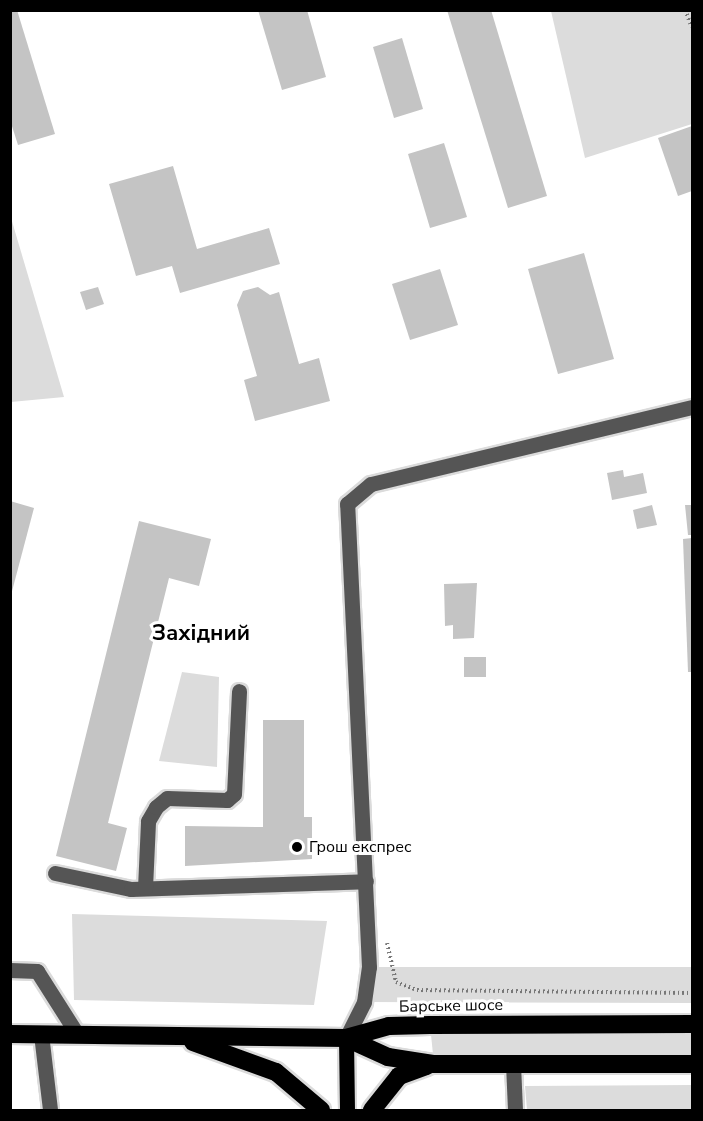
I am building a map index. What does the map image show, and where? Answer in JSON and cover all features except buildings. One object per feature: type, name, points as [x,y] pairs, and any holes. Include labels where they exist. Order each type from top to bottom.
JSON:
[{"type":"highway","name":"Барське шосе","points":[[346,1038],[389,1026],[430,1024],[693,1024]]},
{"type":"highway","points":[[10,1034],[346,1038],[388,1057],[434,1064],[693,1064]]},
{"type":"highway","points":[[169,1035],[257,1062],[298,1086],[321,1110]]},
{"type":"highway","points":[[372,1110],[399,1076],[434,1064]]},
{"type":"main road","points":[[346,1038],[347,1110]]},
{"type":"street","points":[[346,1038],[364,1002],[366,881],[347,504],[371,484],[693,407]]},
{"type":"street","points":[[145,888],[148,821],[156,807],[167,798],[226,800],[234,794],[239,691]]},
{"type":"street","points":[[55,873],[145,888],[366,881]]},
{"type":"street","points":[[10,970],[37,971],[77,1034]]},
{"type":"street","points":[[41,1034],[50,1110]]},
{"type":"street","points":[[513,1064],[515,1110]]},
{"type":"path","points":[[686,10],[693,27]]},
{"type":"path","points":[[386,935],[396,982],[417,990],[693,993]]},
{"type":"shaded area","points":[[551,11],[692,11],[692,124],[585,158]]},
{"type":"shaded area","points":[[11,218],[64,397],[11,402]]},
{"type":"shaded area","points":[[182,672],[219,677],[217,767],[159,761]]},
{"type":"shaded area","points":[[72,914],[327,921],[314,1005],[74,1000]]},
{"type":"shaded area","points":[[369,967],[692,967],[692,1003],[364,1002]]},
{"type":"shaded area","points":[[692,1024],[692,1064],[434,1064],[430,1025]]},
{"type":"shaded area","points":[[692,1085],[692,1110],[527,1110],[525,1086]]},
{"type":"place","name":"Грош експрес","points":[[297,847]]},
{"type":"district","name":"Західний","points":[[201,634]]}]
